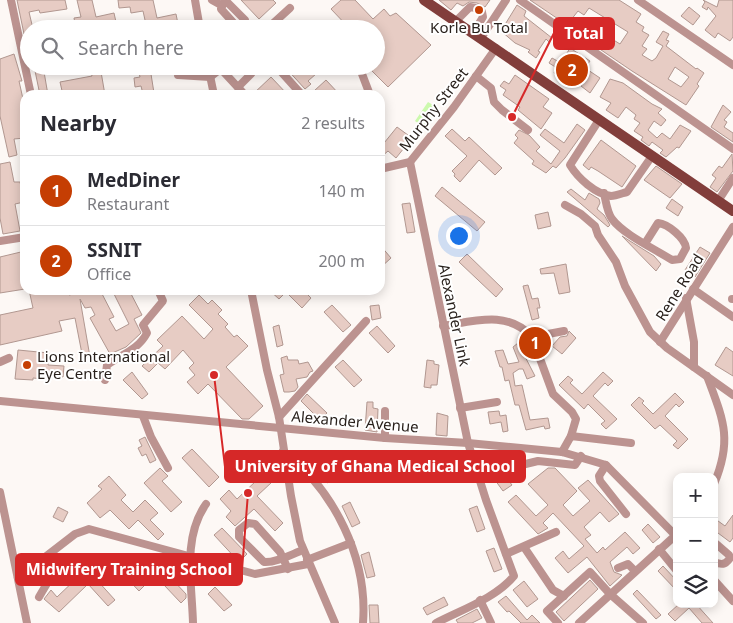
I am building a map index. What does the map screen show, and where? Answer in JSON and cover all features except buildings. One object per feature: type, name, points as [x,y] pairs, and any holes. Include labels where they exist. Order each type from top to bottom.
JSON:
[{"type":"main road","points":[[424,0],[733,211]]},
{"type":"street","points":[[11,0],[20,42]]},
{"type":"street","points":[[195,0],[198,20]]},
{"type":"street","points":[[212,0],[221,5],[224,14],[230,20]]},
{"type":"street","points":[[477,35],[506,0]]},
{"type":"street","points":[[520,0],[733,149]]},
{"type":"street","points":[[638,0],[733,66]]},
{"type":"street","points":[[221,5],[228,3],[245,20]]},
{"type":"street","points":[[456,21],[470,7],[479,10],[483,17],[477,35]]},
{"type":"street","points":[[277,20],[290,8]]},
{"type":"street","name":"Murphy Street","points":[[385,168],[410,162],[496,48]]},
{"type":"street","points":[[27,75],[30,90]]},
{"type":"street","points":[[178,75],[210,77],[213,75]]},
{"type":"street","points":[[229,75],[241,90]]},
{"type":"street","points":[[238,87],[250,75]]},
{"type":"street","points":[[284,75],[298,90]]},
{"type":"street","points":[[362,75],[368,90]]},
{"type":"street","points":[[476,76],[491,88],[494,102],[528,130]]},
{"type":"street","points":[[210,77],[213,90]]},
{"type":"street","points":[[600,120],[570,165],[593,188],[612,196],[627,192],[652,156]]},
{"type":"street","name":"Alexander Link","points":[[410,162],[468,443],[486,500],[514,576],[509,582],[480,600]]},
{"type":"street","points":[[718,201],[733,178]]},
{"type":"street","points":[[604,193],[612,219],[621,228],[672,260],[680,259],[686,248],[682,238],[663,224],[658,223],[646,242]]},
{"type":"street","points":[[564,205],[582,214],[596,226],[598,235],[616,262],[644,322],[660,342]]},
{"type":"street","name":"Rene Road","points":[[733,227],[686,298],[660,342],[733,395]]},
{"type":"street","points":[[0,241],[20,238]]},
{"type":"street","points":[[693,289],[733,317]]},
{"type":"street","points":[[105,380],[107,365],[132,351],[144,340],[147,333],[143,325],[163,301],[160,295]]},
{"type":"street","points":[[252,295],[267,370],[279,417],[291,496],[303,550],[335,623]]},
{"type":"street","points":[[686,298],[694,342],[694,367]]},
{"type":"street","points":[[443,326],[488,318],[506,319],[532,337],[553,394],[572,412],[576,419],[571,436],[562,452]]},
{"type":"street","points":[[279,417],[366,321]]},
{"type":"street","points":[[532,337],[564,331]]},
{"type":"street","points":[[0,362],[9,358]]},
{"type":"street","points":[[707,376],[729,434],[731,448],[718,476]]},
{"type":"street","name":"Alexander Avenue","points":[[0,401],[385,438],[468,443],[562,452],[606,464],[673,533]]},
{"type":"street","points":[[460,408],[497,402]]},
{"type":"street","points":[[385,438],[386,411]]},
{"type":"street","points":[[143,416],[151,438],[168,468]]},
{"type":"street","points":[[571,436],[631,443]]},
{"type":"street","points":[[283,451],[301,465],[315,480],[332,505],[351,543],[361,583],[363,623]]},
{"type":"street","points":[[509,468],[538,461],[575,465],[581,456]]},
{"type":"street","points":[[606,464],[599,476],[600,481],[626,514]]},
{"type":"street","points":[[0,497],[27,623]]},
{"type":"street","points":[[193,623],[190,557],[194,528],[198,515],[206,504]]},
{"type":"street","points":[[288,569],[282,558],[275,546],[254,524],[246,524],[239,530],[239,537],[264,562],[282,558],[303,550]]},
{"type":"street","points":[[18,578],[75,534],[89,530],[255,574],[288,569],[351,543]]},
{"type":"street","points":[[506,554],[556,532]]},
{"type":"street","points":[[579,623],[658,549],[673,538]]},
{"type":"street","points":[[718,545],[729,554],[730,558],[727,563],[718,563]]},
{"type":"street","points":[[524,547],[554,590],[564,596]]},
{"type":"street","points":[[658,549],[673,566]]},
{"type":"street","points":[[40,561],[49,580]]},
{"type":"street","points":[[618,568],[628,564],[635,571]]},
{"type":"street","points":[[40,597],[49,580],[63,566]]},
{"type":"street","points":[[558,623],[547,611],[590,572],[610,594],[643,623]]},
{"type":"street","points":[[718,584],[733,601]]},
{"type":"street","points":[[436,623],[480,600],[491,623]]},
{"type":"green space","points":[[428,102],[438,108],[425,128],[415,121]]},
{"type":"place","name":"Korle Bu Total","points":[[479,10]]},
{"type":"place","name":"SSNIT","points":[[572,70]]},
{"type":"place","name":"Total","points":[[512,117]]},
{"type":"place","name":"MedDiner","points":[[535,343]]},
{"type":"place","name":"Lions International Eye Centre","points":[[27,365]]},
{"type":"place","name":"University of Ghana Medical School","points":[[214,375]]},
{"type":"place","name":"Midwifery Training School","points":[[248,493]]}]
